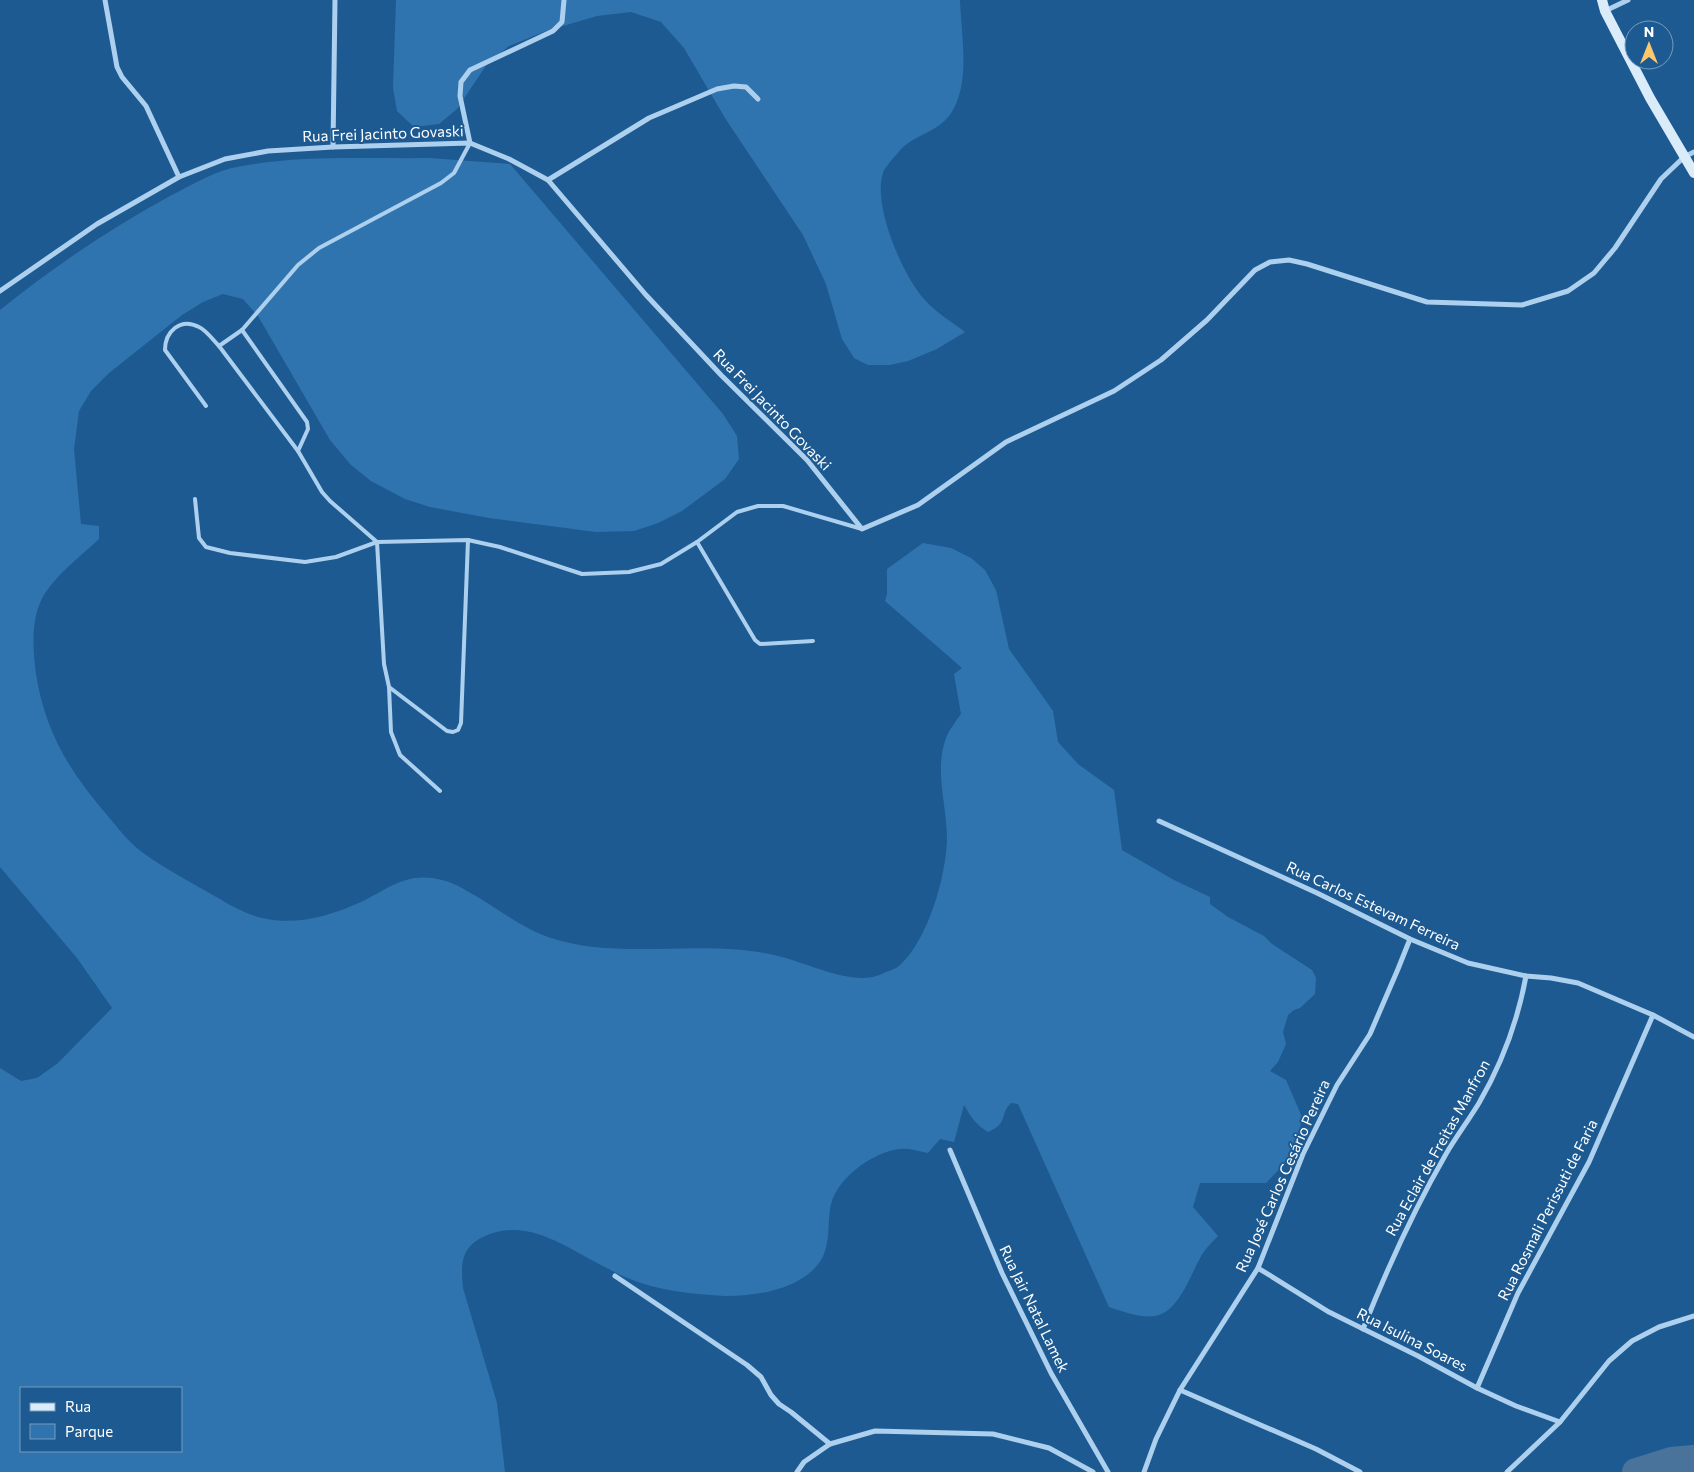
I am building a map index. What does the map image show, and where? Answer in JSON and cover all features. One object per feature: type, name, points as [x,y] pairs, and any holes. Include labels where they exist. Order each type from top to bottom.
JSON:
[{"type":"main road","points":[[1602,0],[1605,10],[1650,98],[1694,173]]},
{"type":"street","points":[[105,0],[117,67],[122,77],[146,106],[179,177]]},
{"type":"street","points":[[333,146],[335,0]]},
{"type":"street","points":[[470,143],[460,96],[461,82],[470,70],[553,31],[562,22],[564,0]]},
{"type":"street","points":[[1605,10],[1628,0]]},
{"type":"street","points":[[548,180],[649,118],[717,90],[734,86],[746,87],[758,99]]},
{"type":"street","name":"Rua Frei Jacinto Govaski","points":[[0,291],[97,224],[179,177],[225,159],[268,151],[333,146],[470,143],[509,159],[548,180],[680,332],[807,460],[862,529]]},
{"type":"street","points":[[862,529],[918,505],[1006,442],[1114,391],[1161,360],[1206,320],[1255,270],[1270,262],[1289,260],[1307,264],[1427,302],[1522,305],[1568,291],[1594,273],[1615,248],[1661,179],[1684,157],[1694,152]]},
{"type":"street","name":"Rua Carlos Estevam Ferreira","points":[[1159,820],[1410,939],[1468,963],[1526,976],[1578,983],[1653,1015],[1694,1037]]},
{"type":"street","name":"Rua José Carlos Cesário Pereira","points":[[1144,1472],[1156,1439],[1180,1390],[1258,1268],[1303,1154],[1337,1085],[1370,1034],[1410,939]]},
{"type":"street","name":"Rua Eclair de Freitas Manfron","points":[[1363,1329],[1406,1229],[1446,1154],[1479,1103],[1501,1058],[1521,1004],[1526,976]]},
{"type":"street","name":"Rua Rosmali Perissuti de Faria","points":[[1477,1388],[1518,1293],[1588,1162],[1653,1015]]},
{"type":"street","name":"Rua Jair Natal Lamek","points":[[950,1150],[1002,1273],[1038,1348],[1108,1472]]},
{"type":"street","name":"Rua Isulina Soares","points":[[1258,1268],[1329,1312],[1418,1356],[1477,1388],[1516,1406],[1560,1422]]},
{"type":"street","points":[[615,1276],[747,1365],[761,1377],[771,1395],[779,1404],[830,1444]]},
{"type":"street","points":[[1507,1472],[1560,1422],[1609,1361],[1632,1341],[1659,1327],[1694,1316]]},
{"type":"street","points":[[1180,1390],[1316,1449],[1360,1472]]},
{"type":"street","points":[[797,1472],[804,1462],[830,1444],[875,1431],[993,1434],[1049,1448],[1093,1472]]},
{"type":"lane","points":[[219,346],[242,330],[298,265],[319,248],[441,182],[454,173],[470,143]]},
{"type":"lane","points":[[206,406],[164,350],[168,332],[178,326],[189,324],[199,327],[219,346],[298,451],[322,492],[377,542],[384,664],[389,687],[391,732],[400,755],[440,791]]},
{"type":"lane","points":[[242,330],[307,422],[308,429],[298,451]]},
{"type":"lane","points":[[195,499],[199,538],[206,547],[230,553],[305,562],[336,558],[377,542],[468,540],[500,547],[582,574],[629,572],[661,564],[697,542],[737,512],[758,506],[783,506],[862,529]]},
{"type":"lane","points":[[389,687],[447,731],[453,732],[458,730],[461,723],[468,540]]},
{"type":"lane","points":[[697,542],[755,640],[760,644],[813,641]]},
{"type":"green space","points":[[396,0],[960,0],[963,69],[959,96],[954,108],[943,122],[901,149],[884,171],[881,187],[882,203],[891,239],[907,274],[928,304],[965,332],[937,349],[908,361],[890,365],[868,365],[854,358],[842,339],[826,284],[803,235],[725,118],[684,48],[661,22],[631,12],[597,16],[546,31],[509,46],[487,64],[457,109],[439,124],[414,127],[397,111],[393,88]]},
{"type":"green space","points":[[330,158],[429,158],[510,164],[723,414],[737,436],[739,459],[725,479],[682,511],[658,523],[634,531],[596,532],[489,518],[430,507],[405,499],[371,481],[351,465],[330,440],[258,316],[243,299],[223,294],[203,302],[182,315],[109,373],[91,391],[79,411],[74,449],[81,524],[99,526],[99,539],[58,577],[40,603],[35,620],[34,657],[40,695],[53,733],[61,750],[82,783],[123,835],[149,857],[225,902],[262,918],[287,921],[313,918],[337,912],[361,902],[399,882],[409,879],[430,878],[457,885],[532,930],[551,938],[577,945],[633,949],[718,948],[747,950],[774,955],[850,977],[873,977],[897,967],[909,955],[919,941],[934,907],[943,871],[947,839],[941,763],[947,735],[961,714],[954,674],[962,668],[885,601],[887,594],[887,569],[923,543],[951,548],[971,558],[985,570],[996,590],[1009,649],[1053,711],[1058,742],[1078,764],[1114,790],[1122,850],[1174,880],[1210,897],[1210,904],[1228,917],[1264,936],[1272,944],[1312,970],[1316,978],[1315,994],[1300,1008],[1288,1015],[1283,1032],[1286,1044],[1278,1062],[1270,1071],[1286,1080],[1302,1117],[1295,1153],[1266,1183],[1200,1183],[1193,1207],[1218,1236],[1203,1253],[1178,1299],[1164,1313],[1155,1316],[1143,1316],[1109,1307],[1018,1104],[1011,1103],[1007,1107],[999,1125],[988,1132],[980,1127],[964,1105],[954,1142],[940,1139],[928,1153],[909,1149],[886,1152],[873,1158],[851,1174],[835,1193],[831,1204],[828,1240],[821,1260],[803,1278],[779,1289],[739,1296],[678,1292],[629,1279],[563,1245],[532,1232],[500,1231],[475,1241],[466,1252],[462,1265],[463,1288],[497,1403],[505,1472],[0,1472],[0,1068],[21,1081],[37,1078],[58,1063],[112,1008],[77,958],[0,867],[0,310],[40,279],[104,235],[170,196],[216,173],[256,164]]},
{"type":"waterway","points":[[1636,1472],[1671,1461],[1694,1459]]}]
